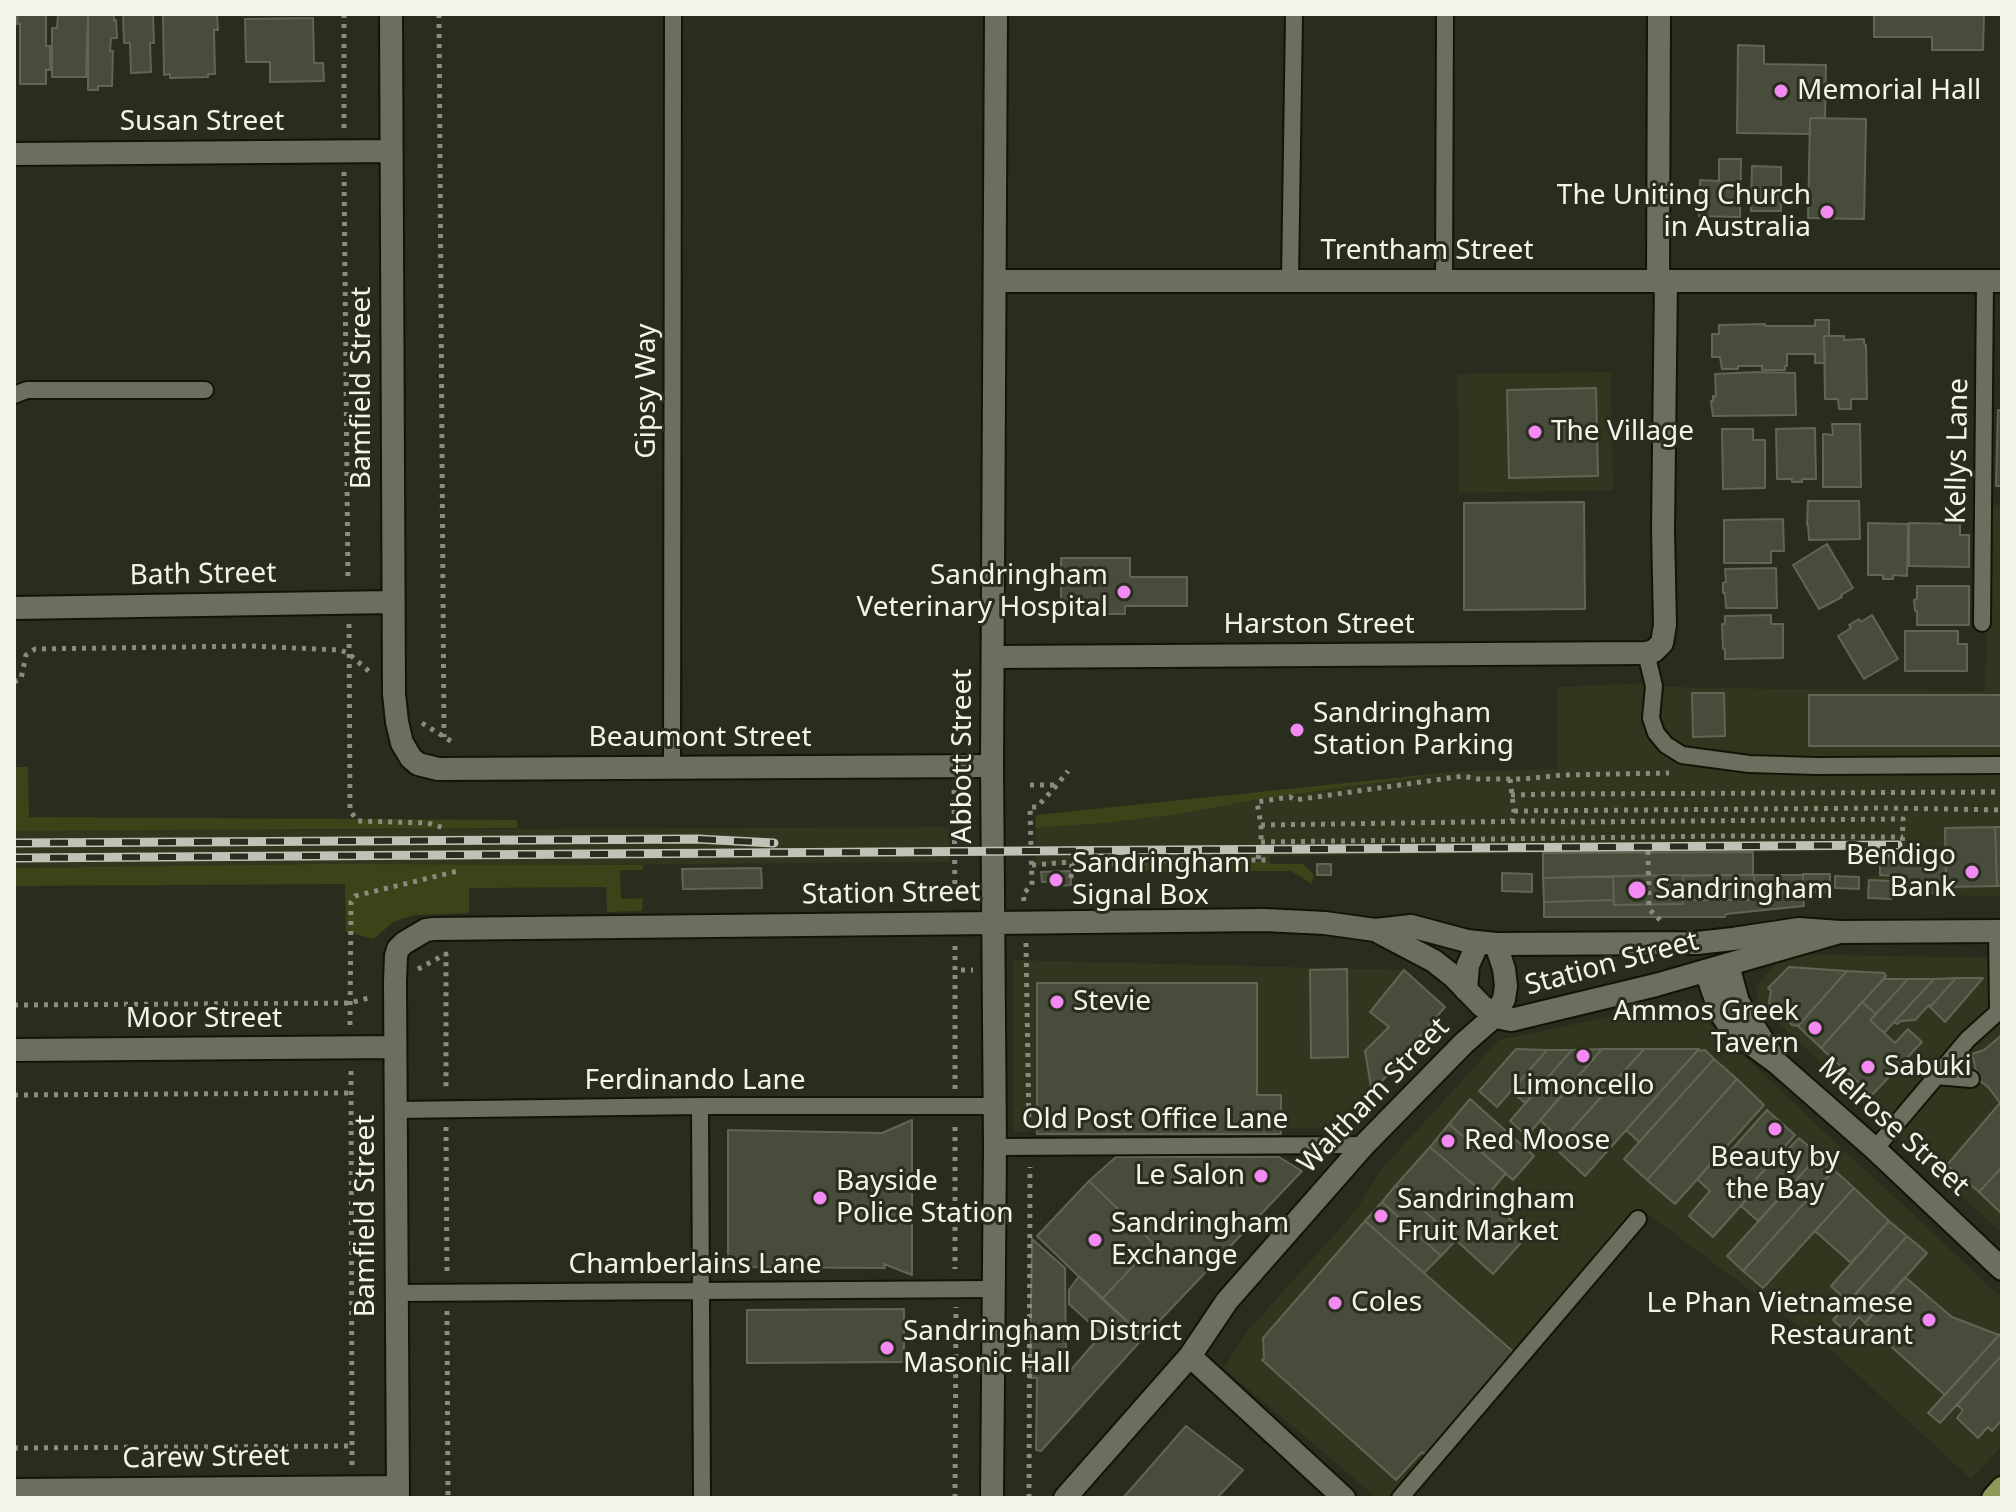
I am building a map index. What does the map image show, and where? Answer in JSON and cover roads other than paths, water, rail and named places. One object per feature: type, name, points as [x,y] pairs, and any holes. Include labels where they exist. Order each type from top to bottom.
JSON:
[{"type":"main road","points":[[1993,1498],[2002,1488]]},
{"type":"street","name":"Bamfield Street","points":[[391,14],[394,694],[402,743],[411,758]]},
{"type":"street","name":"Abbott Street","points":[[992,1498],[996,14]]},
{"type":"street","points":[[1646,653],[1659,648],[1665,625],[1659,14]]},
{"type":"street","name":"Susan Street","points":[[14,154],[391,151]]},
{"type":"street","name":"Trentham Street","points":[[996,281],[1993,281]]},
{"type":"street","name":"Bath Street","points":[[14,608],[393,602]]},
{"type":"street","name":"Harston Street","points":[[993,657],[1646,653]]},
{"type":"street","name":"Beaumont Street","points":[[411,758],[418,764],[438,769],[992,766]]},
{"type":"street","name":"Station Street","points":[[410,938],[433,929],[1264,920],[1325,923],[1375,930],[1411,926],[1487,944],[1709,942],[1791,929],[1840,932],[2000,931]]},
{"type":"street","name":"Station Street","points":[[1375,930],[1434,961],[1482,1006],[1506,1019],[1522,1018],[1717,968],[1840,932]]},
{"type":"street","name":"Bamfield Street","points":[[398,1492],[395,981],[398,949],[410,938]]},
{"type":"street","points":[[1709,942],[1717,968]]},
{"type":"street","points":[[1466,990],[1468,965],[1487,944],[1504,969],[1504,999],[1496,1015]]},
{"type":"street","name":"Melrose Street","points":[[1717,968],[1777,1063],[1875,1149],[2002,1269]]},
{"type":"street","name":"Waltham Street","points":[[1065,1498],[1190,1356],[1227,1301],[1364,1145],[1464,1043],[1496,1015]]},
{"type":"street","name":"Moor Street","points":[[14,1050],[395,1047]]},
{"type":"street","points":[[1190,1356],[1344,1498]]},
{"type":"street","name":"Carew Street","points":[[14,1490],[352,1487],[398,1492]]},
{"type":"lane","name":"Gipsy Way","points":[[672,769],[673,14]]},
{"type":"lane","points":[[1290,281],[1294,14]]},
{"type":"lane","points":[[1444,281],[1445,14]]},
{"type":"lane","name":"Kellys Lane","points":[[1982,623],[1993,281]]},
{"type":"lane","points":[[14,395],[27,390],[205,390]]},
{"type":"lane","points":[[1646,653],[1654,686],[1651,718],[1656,733],[1666,745],[1682,755],[1749,764],[2002,765]]},
{"type":"lane","points":[[1875,1149],[1968,1039],[2000,1013],[2000,931]]},
{"type":"lane","points":[[1936,1076],[1971,1079]]},
{"type":"lane","points":[[700,1106],[702,1498]]},
{"type":"lane","name":"Ferdinando Lane","points":[[396,1110],[995,1106]]},
{"type":"lane","name":"Old Post Office Lane","points":[[995,1147],[1364,1145]]},
{"type":"lane","points":[[1400,1498],[1638,1219]]},
{"type":"lane","name":"Chamberlains Lane","points":[[397,1293],[994,1289]]},
{"type":"railway","points":[[14,843],[697,839],[774,843]]},
{"type":"railway","points":[[14,858],[1898,845]]},
{"type":"place","name":"Memorial Hall","points":[[1781,91]]},
{"type":"place","name":"The Uniting Church in Australia","points":[[1827,212]]},
{"type":"place","name":"The Village","points":[[1535,432]]},
{"type":"place","name":"Sandringham Veterinary Hospital","points":[[1124,592]]},
{"type":"place","name":"Sandringham Station Parking","points":[[1297,730]]},
{"type":"place","name":"Bendigo Bank","points":[[1972,872]]},
{"type":"place","name":"Sandringham Signal Box","points":[[1056,880]]},
{"type":"place","name":"Sandringham","points":[[1637,890]]},
{"type":"place","name":"Stevie","points":[[1057,1002]]},
{"type":"place","name":"Ammos Greek Tavern","points":[[1815,1028]]},
{"type":"place","name":"Limoncello","points":[[1583,1056]]},
{"type":"place","name":"Sabuki","points":[[1868,1067]]},
{"type":"place","name":"Beauty by the Bay","points":[[1775,1129]]},
{"type":"place","name":"Red Moose","points":[[1448,1141]]},
{"type":"place","name":"Le Salon","points":[[1261,1176]]},
{"type":"place","name":"Bayside Police Station","points":[[820,1198]]},
{"type":"place","name":"Sandringham Fruit Market","points":[[1381,1216]]},
{"type":"place","name":"Sandringham Exchange","points":[[1095,1240]]},
{"type":"place","name":"Coles","points":[[1335,1303]]},
{"type":"place","name":"Le Phan Vietnamese Restaurant","points":[[1929,1320]]},
{"type":"place","name":"Sandringham District Masonic Hall","points":[[887,1348]]}]
